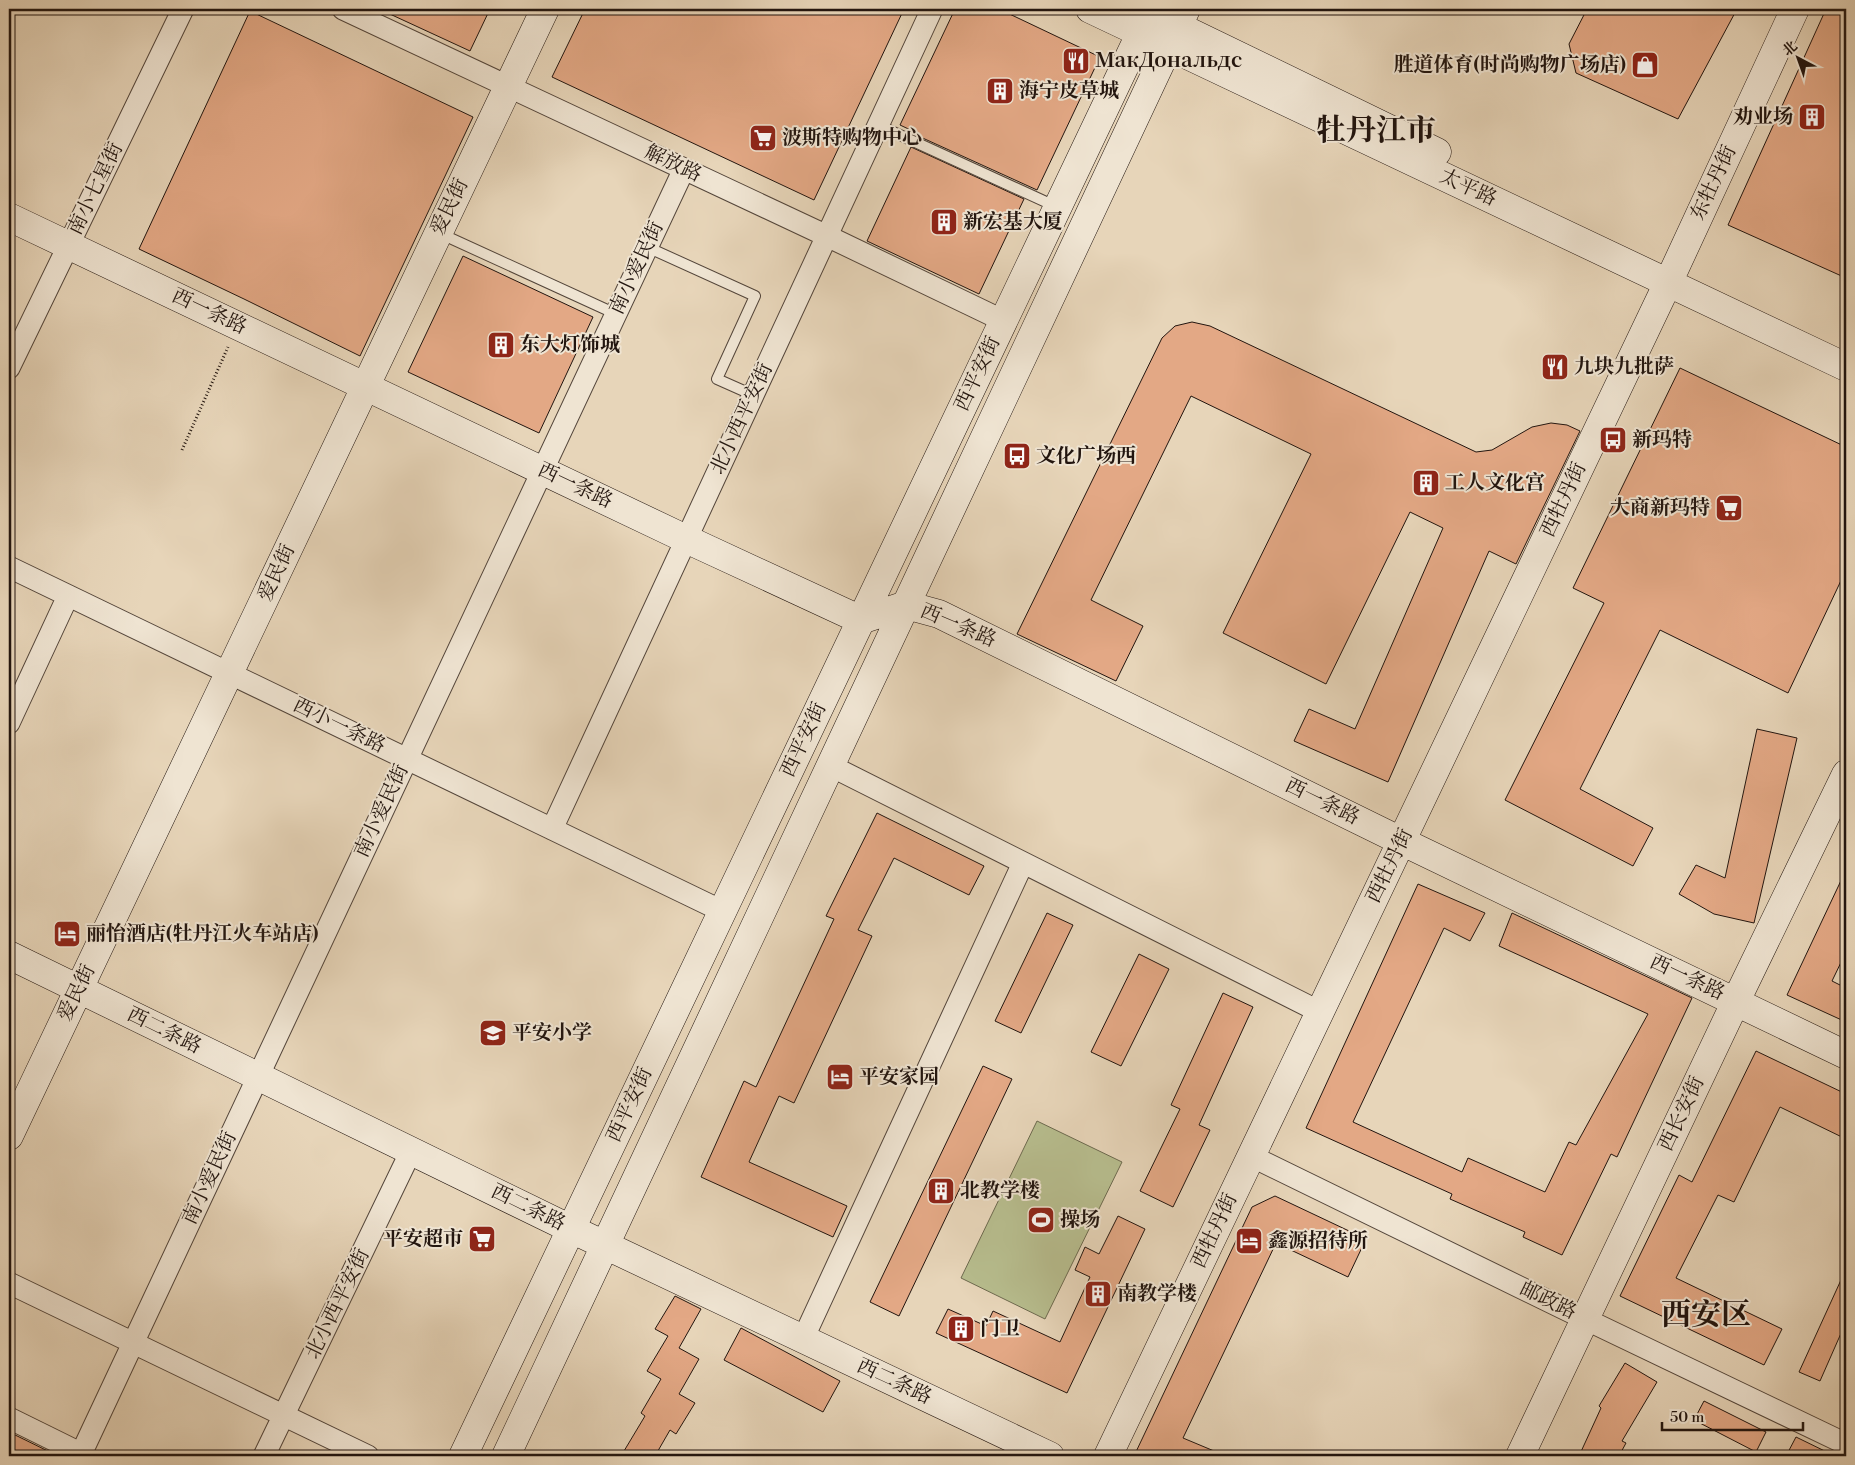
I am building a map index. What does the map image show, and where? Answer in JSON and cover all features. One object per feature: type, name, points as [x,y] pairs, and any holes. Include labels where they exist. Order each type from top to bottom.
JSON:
[{"type":"main road","name":"爱民街","points":[[9,1136],[544,9]]},
{"type":"main road","name":"太平路","points":[[1090,9],[1146,17],[1178,27],[1671,275],[1846,367]]},
{"type":"main road","name":"东牡丹街","points":[[1671,275],[1794,9]]},
{"type":"main road","name":"西平安街","points":[[463,1456],[1004,320],[1146,17]]},
{"type":"main road","name":"西平安街","points":[[506,1456],[1178,27]]},
{"type":"main road","name":"西一条路","points":[[9,217],[542,471],[861,620],[906,605],[939,614],[1401,841],[1846,1055]]},
{"type":"main road","name":"太平路","points":[[1671,275],[1846,349]]},
{"type":"main road","name":"西牡丹街","points":[[1108,1456],[1671,275]]},
{"type":"main road","name":"西长安街","points":[[1520,1456],[1846,774]]},
{"type":"main road","name":"西二条路","points":[[9,955],[606,1245],[1050,1456]]},
{"type":"street","name":"南小七星街","points":[[9,368],[183,9]]},
{"type":"street","name":"解放路","points":[[343,9],[1004,320]]},
{"type":"street","name":"北小西平安街","points":[[552,829],[932,9]]},
{"type":"street","name":"南小爱民街","points":[[83,1455],[133,1343],[684,169]]},
{"type":"street","name":"西小一条路","points":[[9,567],[722,911]]},
{"type":"street","points":[[9,722],[68,596]]},
{"type":"street","points":[[831,766],[1320,1012]]},
{"type":"street","points":[[803,1339],[1023,863]]},
{"type":"street","name":"北小西平安街","points":[[264,1456],[411,1151]]},
{"type":"street","name":"邮政路","points":[[1251,1156],[1846,1444]]},
{"type":"street","points":[[9,1284],[368,1456]]},
{"type":"street","points":[[9,1418],[83,1455]]},
{"type":"lane","points":[[878,125],[1057,207]]},
{"type":"lane","points":[[438,232],[616,314]]},
{"type":"lane","points":[[647,247],[755,296],[717,378],[753,394]]},
{"type":"path","points":[[182,450],[237,326]]},
{"type":"green space","name":"操场","points":[[1037,1121],[1122,1162],[1045,1319],[961,1278]]},
{"type":"building","points":[[379,9],[490,9],[470,51]]},
{"type":"building","name":"波斯特购物中心","points":[[585,9],[904,9],[814,200],[552,77]]},
{"type":"building","name":"海宁皮草城","points":[[955,9],[999,9],[1100,57],[1037,190],[916,135],[917,133],[900,125]]},
{"type":"building","points":[[1587,9],[1737,9],[1678,119],[1576,73],[1569,44]]},
{"type":"building","name":"劝业场","points":[[1826,9],[1846,9],[1846,278],[1728,225]]},
{"type":"building","points":[[250,11],[473,117],[360,356],[139,249]]},
{"type":"building","name":"新宏基大厦","points":[[911,147],[1024,199],[979,294],[867,241]]},
{"type":"building","name":"东大灯饰城","points":[[463,256],[593,317],[539,433],[408,372]]},
{"type":"building","name":"工人文化宫","points":[[1192,322],[1210,326],[1476,452],[1492,450],[1532,427],[1551,423],[1567,425],[1580,431],[1516,564],[1489,551],[1388,782],[1294,741],[1309,709],[1355,729],[1443,528],[1410,512],[1326,684],[1223,633],[1311,454],[1191,396],[1091,600],[1143,626],[1116,681],[1017,634],[1162,338],[1175,326]]},
{"type":"building","name":"大商新玛特","points":[[1680,368],[1846,447],[1846,570],[1788,693],[1660,630],[1580,789],[1653,828],[1633,866],[1505,800],[1604,603],[1573,588]]},
{"type":"building","points":[[1757,729],[1797,738],[1754,923],[1714,914],[1679,894],[1696,865],[1725,878]]},
{"type":"building","points":[[877,813],[984,866],[969,895],[894,858],[858,930],[872,936],[794,1103],[779,1096],[749,1162],[847,1206],[833,1237],[701,1177],[744,1081],[756,1087],[834,919],[826,916]]},
{"type":"building","points":[[1846,870],[1846,952],[1832,981],[1846,988],[1846,1022],[1787,995]]},
{"type":"building","points":[[1418,884],[1485,913],[1470,941],[1444,928],[1353,1122],[1462,1172],[1468,1158],[1545,1192],[1569,1142],[1576,1145],[1648,1014],[1499,946],[1512,913],[1692,998],[1617,1157],[1611,1154],[1562,1255],[1523,1237],[1525,1232],[1450,1199],[1452,1194],[1306,1128]]},
{"type":"building","points":[[1047,913],[1073,925],[1021,1033],[995,1021]]},
{"type":"building","points":[[1139,954],[1169,969],[1121,1066],[1091,1052]]},
{"type":"building","points":[[1223,993],[1253,1007],[1199,1125],[1210,1130],[1173,1207],[1140,1191],[1180,1109],[1171,1105]]},
{"type":"building","points":[[1756,1051],[1846,1094],[1846,1139],[1780,1107],[1734,1202],[1718,1195],[1676,1278],[1782,1329],[1764,1365],[1620,1296],[1679,1175],[1692,1182]]},
{"type":"building","name":"北教学楼","points":[[983,1066],[1012,1079],[899,1316],[870,1302]]},
{"type":"building","points":[[1275,1196],[1366,1239],[1348,1277],[1276,1243],[1183,1438],[1226,1456],[1134,1456],[1252,1207]]},
{"type":"building","name":"南教学楼","points":[[1118,1216],[1145,1229],[1067,1393],[936,1333],[948,1309],[986,1326],[993,1311],[1060,1342],[1090,1277],[1075,1270],[1085,1247],[1099,1254]]},
{"type":"building","points":[[1846,1269],[1846,1322],[1820,1381],[1799,1372]]},
{"type":"building","points":[[675,1296],[701,1309],[679,1348],[699,1359],[679,1394],[695,1403],[676,1434],[670,1430],[655,1456],[621,1456],[645,1416],[641,1413],[661,1379],[647,1371],[668,1336],[655,1329]]},
{"type":"building","points":[[741,1328],[840,1381],[823,1412],[724,1360]]},
{"type":"building","points":[[1625,1363],[1657,1382],[1622,1441],[1626,1443],[1619,1456],[1579,1456],[1601,1408],[1599,1406]]},
{"type":"building","points":[[1704,1401],[1766,1432],[1756,1452],[1694,1420]]},
{"type":"building","points":[[9,1432],[58,1456],[9,1456]]},
{"type":"building","points":[[1796,1437],[1835,1456],[1786,1456]]},
{"type":"place","name":"МакДональдс","points":[[1076,61]]},
{"type":"place","name":"胜道体育(时尚购物广场店)","points":[[1645,65]]},
{"type":"place","name":"海宁皮草城","points":[[1000,91]]},
{"type":"place","name":"劝业场","points":[[1812,117]]},
{"type":"place","name":"波斯特购物中心","points":[[763,138]]},
{"type":"place","name":"新宏基大厦","points":[[944,222]]},
{"type":"place","name":"东大灯饰城","points":[[501,345]]},
{"type":"place","name":"九块九批萨","points":[[1555,367]]},
{"type":"place","name":"新玛特","points":[[1613,440]]},
{"type":"place","name":"文化广场西","points":[[1017,456]]},
{"type":"place","name":"工人文化宫","points":[[1426,483]]},
{"type":"place","name":"大商新玛特","points":[[1729,508]]},
{"type":"place","name":"丽怡酒店(牡丹江火车站店)","points":[[67,934]]},
{"type":"place","name":"平安小学","points":[[493,1033]]},
{"type":"place","name":"平安家园","points":[[840,1077]]},
{"type":"place","name":"北教学楼","points":[[941,1191]]},
{"type":"place","name":"操场","points":[[1041,1220]]},
{"type":"place","name":"平安超市","points":[[482,1239]]},
{"type":"place","name":"鑫源招待所","points":[[1249,1241]]},
{"type":"place","name":"南教学楼","points":[[1098,1294]]},
{"type":"place","name":"门卫","points":[[961,1329]]},
{"type":"district","name":"牡丹江市","points":[[1376,131]]},
{"type":"district","name":"西安区","points":[[1706,1315]]}]
